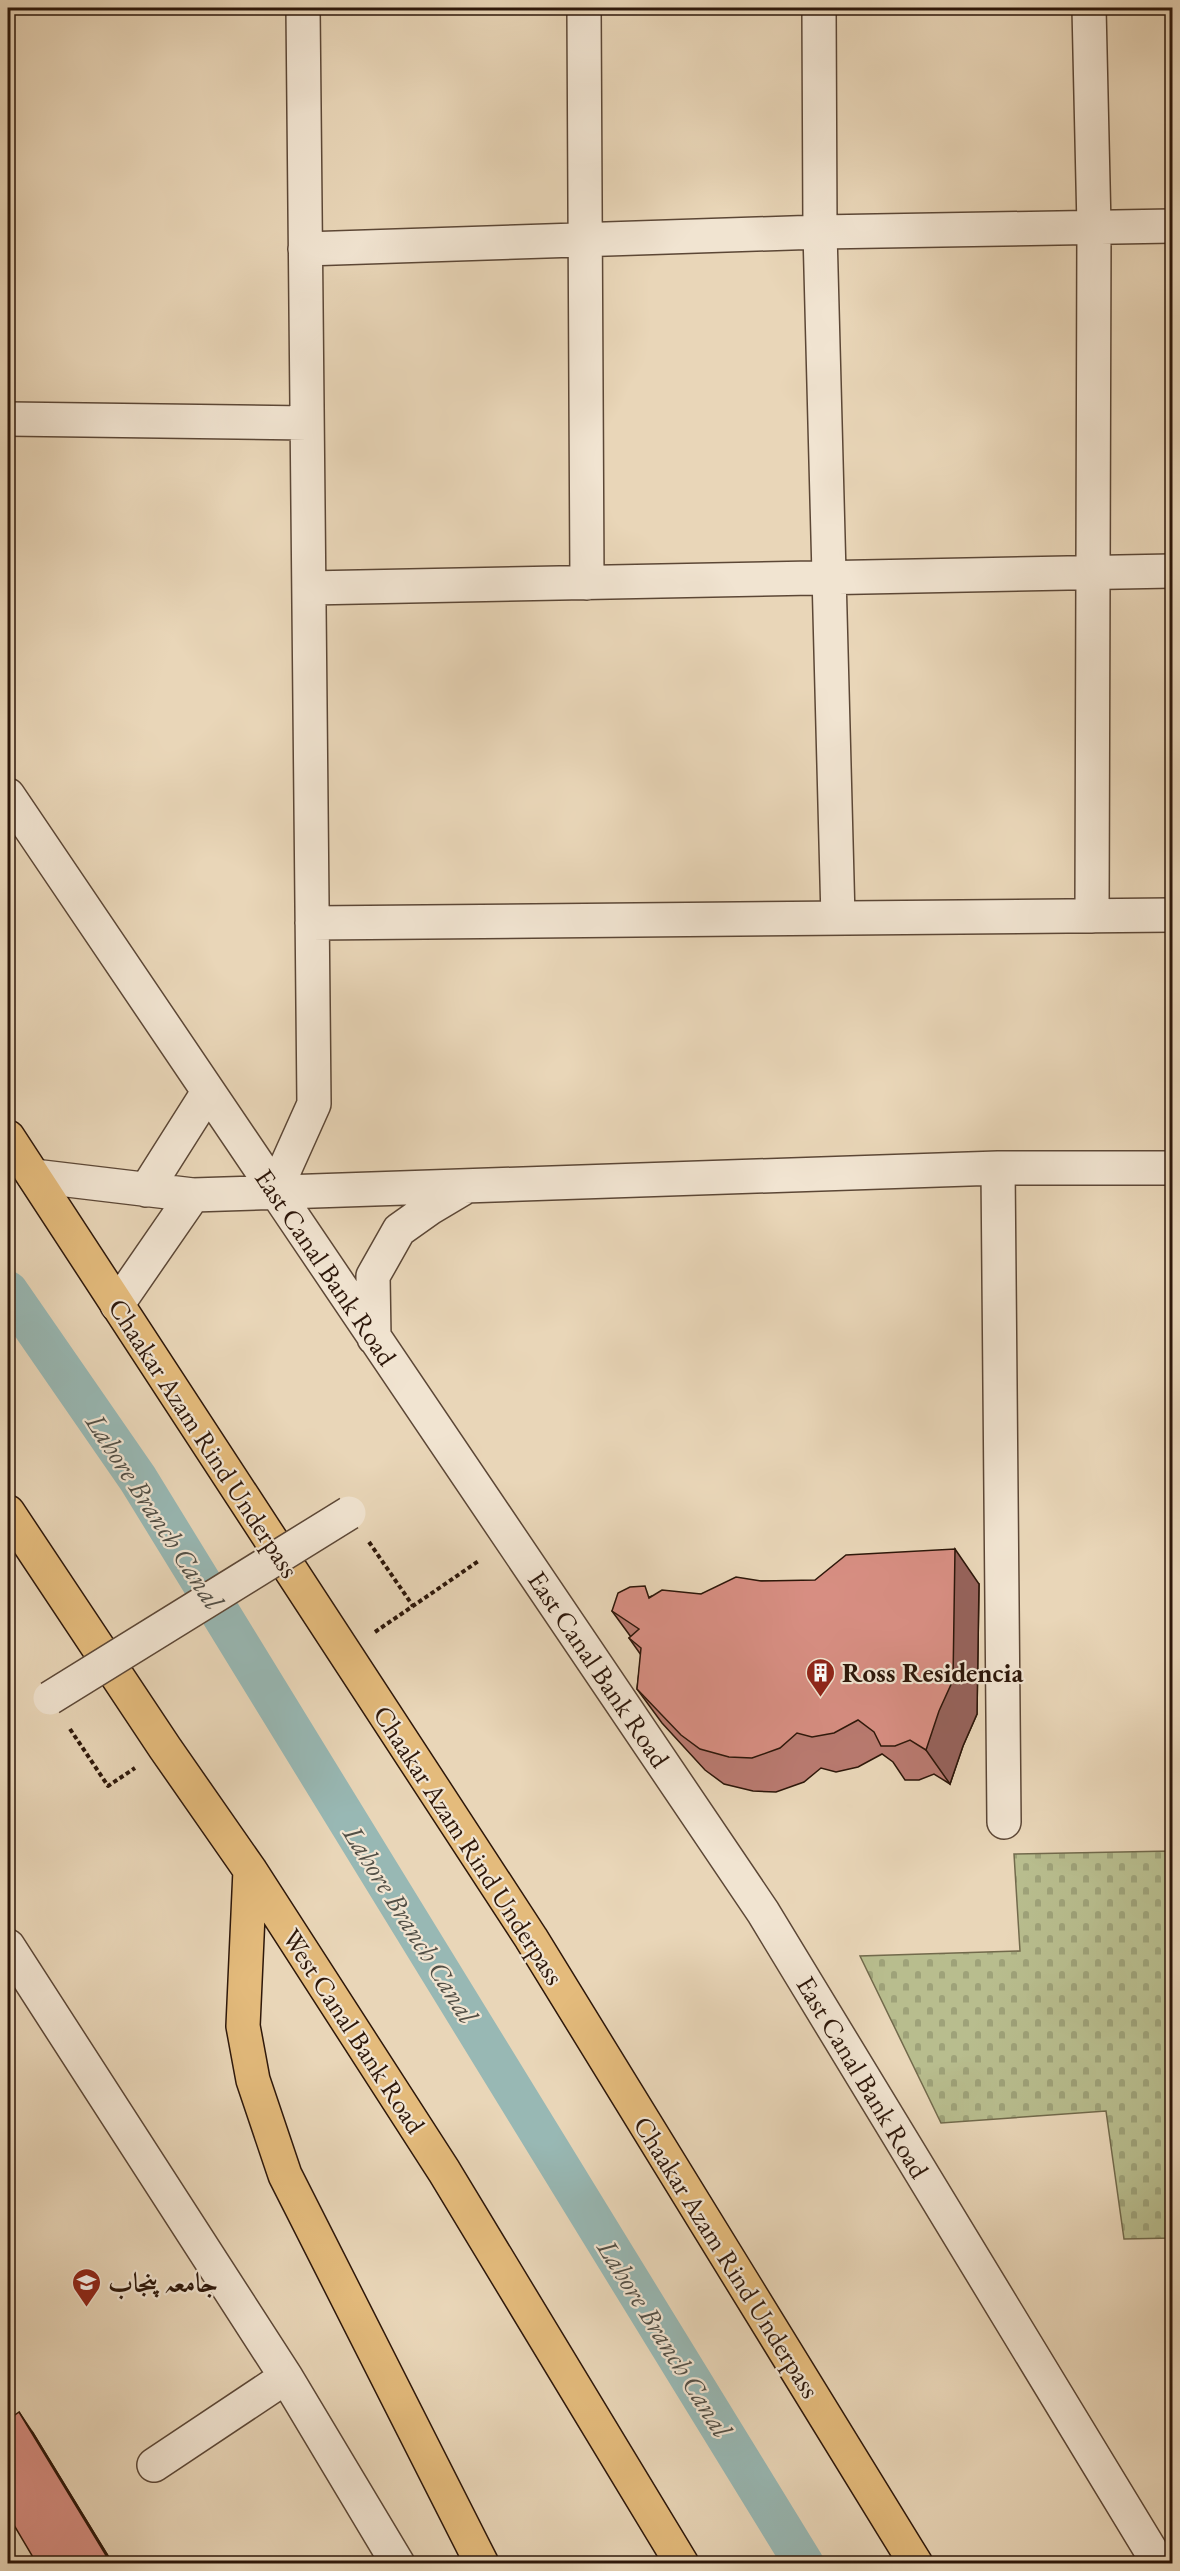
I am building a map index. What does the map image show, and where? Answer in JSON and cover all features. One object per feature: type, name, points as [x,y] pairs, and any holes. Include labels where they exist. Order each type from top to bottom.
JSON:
[{"type":"highway","name":"Chaakar Azam Rind Underpass","points":[[8,1137],[531,1938],[915,2564]]},
{"type":"highway","name":"West Canal Bank Road","points":[[8,1512],[165,1748],[250,1870],[444,2171],[682,2564]]},
{"type":"highway","points":[[250,1870],[243,2026],[253,2080],[285,2175],[482,2564]]},
{"type":"street","points":[[275,1191],[314,1104],[303,8]]},
{"type":"street","points":[[584,8],[587,583]]},
{"type":"street","points":[[819,8],[820,232],[838,918]]},
{"type":"street","points":[[1089,8],[1094,227],[1092,916]]},
{"type":"street","points":[[305,249],[820,232],[1173,226]]},
{"type":"street","points":[[8,419],[307,423]]},
{"type":"street","points":[[309,588],[1173,571]]},
{"type":"street","name":"East Canal Bank Road","points":[[8,795],[763,1912],[1159,2564]]},
{"type":"street","points":[[312,923],[1173,915]]},
{"type":"street","points":[[146,1190],[208,1092]]},
{"type":"street","points":[[34,1176],[193,1195],[998,1168],[1173,1168]]},
{"type":"street","points":[[998,1168],[1004,1822]]},
{"type":"street","points":[[374,1338],[373,1276],[399,1230],[430,1208],[472,1184]]},
{"type":"street","points":[[117,1305],[193,1195]]},
{"type":"street","points":[[50,1698],[349,1513]]},
{"type":"street","points":[[8,1946],[286,2377],[398,2564]]},
{"type":"street","points":[[154,2465],[286,2377]]},
{"type":"path","points":[[349,1513],[413,1606]]},
{"type":"path","points":[[345,1653],[510,1539]]},
{"type":"path","points":[[50,1698],[108,1786]]},
{"type":"green space","points":[[1172,1851],[1172,2238],[1124,2239],[1106,2111],[941,2123],[860,1956],[1020,1951],[1014,1854]]},
{"type":"building","name":"Ross Residencia","points":[[955,1549],[953,1680],[939,1711],[926,1750],[910,1740],[895,1746],[881,1746],[874,1732],[858,1720],[834,1733],[812,1737],[797,1733],[780,1748],[752,1758],[729,1757],[700,1749],[681,1735],[637,1689],[641,1648],[629,1638],[639,1629],[612,1611],[618,1593],[630,1587],[645,1586],[649,1598],[662,1590],[701,1594],[736,1577],[761,1581],[815,1580],[846,1555]]},
{"type":"building","points":[[19,2412],[107,2557],[96,2564],[37,2564],[8,2515],[8,2420]]},
{"type":"waterway","name":"Lahore Branch Canal","points":[[8,1291],[138,1479],[804,2564]]},
{"type":"place","name":"Ross Residencia","points":[[821,1698]]},
{"type":"place","name":"جامعہ پنجاب","points":[[87,2308]]}]
